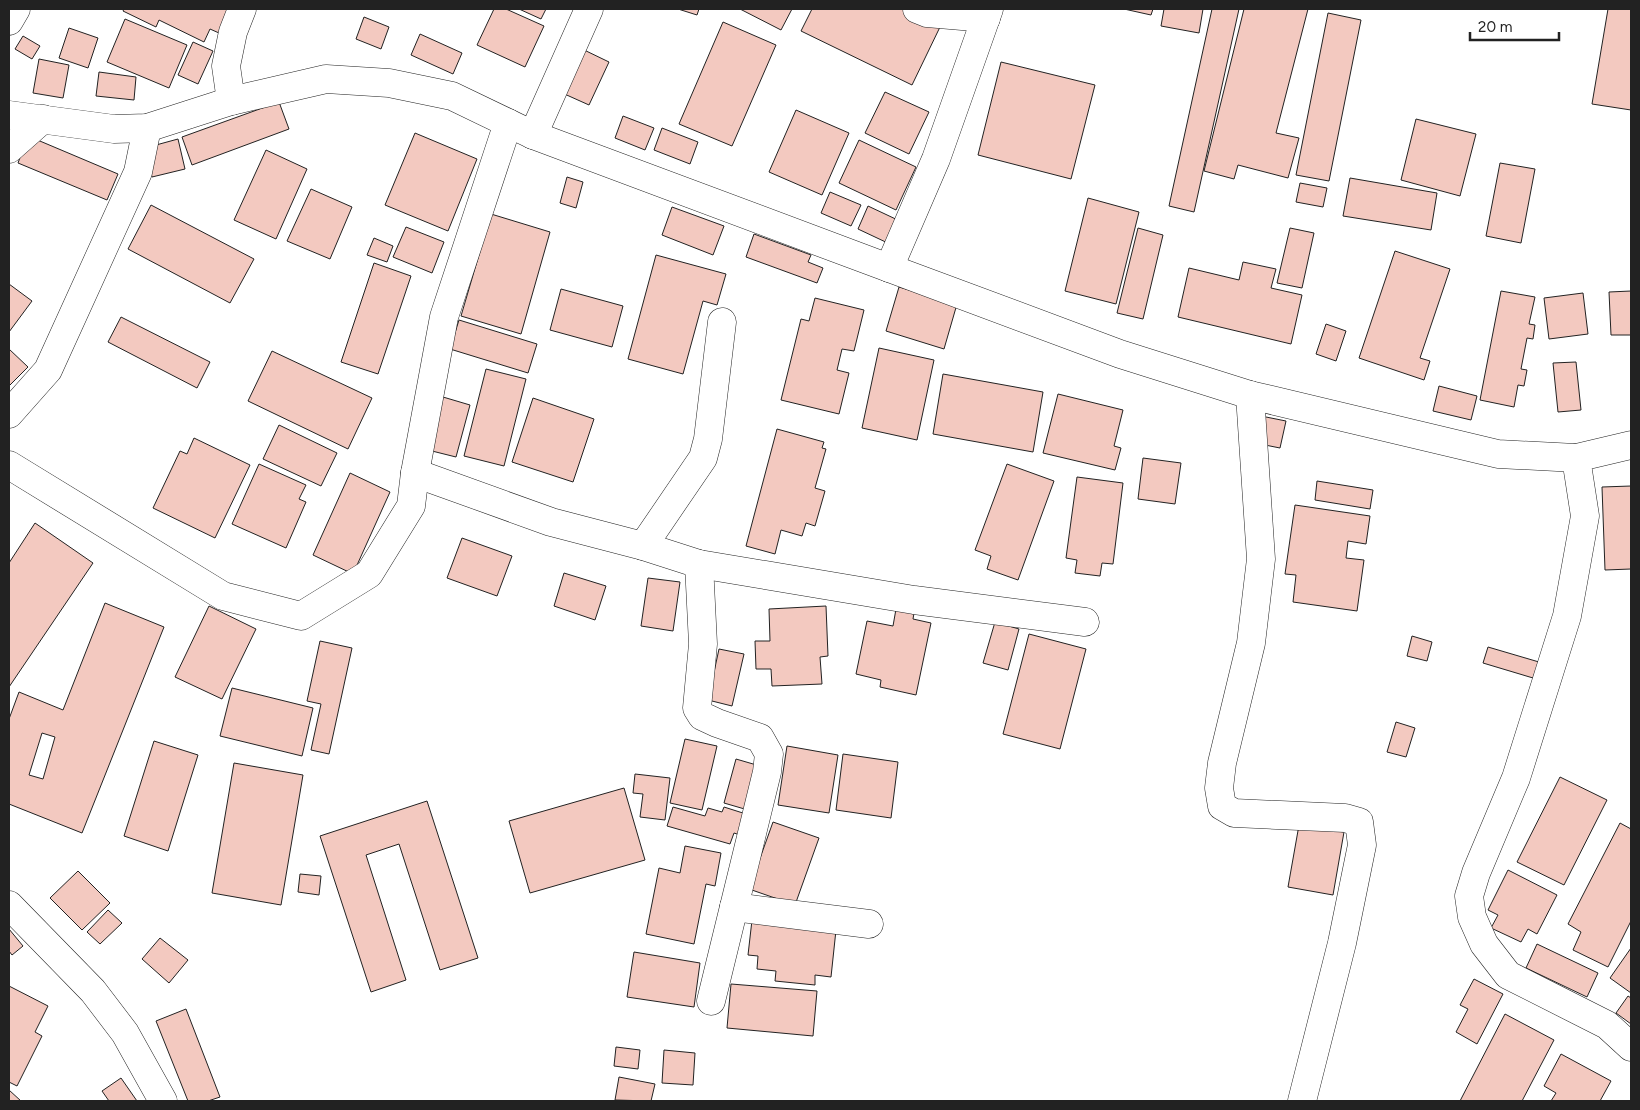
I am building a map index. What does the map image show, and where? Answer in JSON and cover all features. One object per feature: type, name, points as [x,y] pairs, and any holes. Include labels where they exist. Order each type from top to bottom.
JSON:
[{"type":"street","points":[[9,21],[16,9]]},
{"type":"street","points":[[231,101],[226,66],[233,32],[242,9]]},
{"type":"street","points":[[534,135],[589,9]]},
{"type":"street","points":[[889,268],[936,159],[988,14],[927,14],[917,9]]},
{"type":"street","points":[[9,115],[114,129],[147,128],[231,101],[326,79],[389,83],[452,96],[534,135],[1120,354],[1250,395],[1498,454],[1576,458],[1631,445]]},
{"type":"street","points":[[9,150],[43,119]]},
{"type":"street","points":[[9,465],[223,596],[301,616],[369,574],[411,506],[415,473],[444,317],[508,123]]},
{"type":"street","points":[[9,414],[48,370],[138,172],[147,128]]},
{"type":"street","points":[[643,546],[703,458],[708,439],[722,322]]},
{"type":"street","points":[[1250,395],[1261,559],[1251,643],[1222,763],[1219,788],[1222,806],[1234,813],[1345,818],[1359,822],[1362,845],[1342,943],[1302,1101]]},
{"type":"street","points":[[1576,458],[1586,516],[1567,616],[1516,778],[1476,873],[1469,896],[1472,917],[1484,944],[1508,975],[1607,1026],[1631,1047]]},
{"type":"street","points":[[415,473],[551,522],[643,546],[699,564],[914,600],[1085,622]]},
{"type":"street","points":[[699,564],[703,644],[697,708],[702,716],[717,724],[760,738],[769,754],[767,772],[711,1000]]},
{"type":"street","points":[[9,905],[93,991],[125,1033],[163,1101]]},
{"type":"street","points":[[734,908],[869,924]]},
{"type":"building","points":[[124,9],[225,9],[229,11],[219,33],[210,29],[204,42],[159,20],[156,27],[123,11]]},
{"type":"building","points":[[494,9],[506,9],[544,26],[525,67],[477,45]]},
{"type":"building","points":[[519,9],[546,9],[541,19]]},
{"type":"building","points":[[678,9],[699,9],[697,15]]},
{"type":"building","points":[[740,9],[792,9],[781,30]]},
{"type":"building","points":[[812,9],[903,9],[940,27],[912,85],[801,31]]},
{"type":"building","points":[[1124,9],[1153,9],[1151,15]]},
{"type":"building","points":[[1164,9],[1203,9],[1199,33],[1161,26]]},
{"type":"building","points":[[1212,9],[1239,9],[1194,212],[1169,206]]},
{"type":"building","points":[[1244,9],[1308,9],[1276,133],[1299,138],[1288,178],[1238,165],[1234,179],[1204,171]]},
{"type":"building","points":[[1608,9],[1631,9],[1631,110],[1592,104]]},
{"type":"building","points":[[1328,13],[1361,20],[1329,181],[1296,175]]},
{"type":"building","points":[[364,17],[389,27],[381,49],[356,39]]},
{"type":"building","points":[[125,19],[187,45],[169,88],[107,62]]},
{"type":"building","points":[[723,22],[776,45],[732,146],[679,124]]},
{"type":"building","points":[[69,28],[98,38],[88,68],[59,58]]},
{"type":"building","points":[[420,34],[462,53],[453,74],[411,55]]},
{"type":"building","points":[[23,36],[40,46],[32,59],[15,49]]},
{"type":"building","points":[[193,42],[213,51],[198,84],[178,75]]},
{"type":"building","points":[[580,48],[609,62],[589,105],[560,92]]},
{"type":"building","points":[[39,59],[69,65],[63,98],[33,93]]},
{"type":"building","points":[[1001,62],[1095,85],[1071,179],[978,155]]},
{"type":"building","points":[[99,72],[136,77],[134,100],[96,96]]},
{"type":"building","points":[[885,92],[929,112],[909,154],[865,133]]},
{"type":"building","points":[[279,102],[289,129],[192,165],[182,137]]},
{"type":"building","points":[[796,110],[849,133],[822,195],[769,172]]},
{"type":"building","points":[[623,116],[654,128],[645,150],[615,138]]},
{"type":"building","points":[[1416,119],[1476,134],[1460,196],[1401,180]]},
{"type":"building","points":[[662,128],[698,142],[690,164],[654,150]]},
{"type":"building","points":[[415,133],[477,159],[448,231],[385,205]]},
{"type":"building","points":[[28,136],[118,174],[107,200],[18,163]]},
{"type":"building","points":[[178,139],[185,169],[152,177],[145,148]]},
{"type":"building","points":[[859,140],[916,167],[896,210],[839,183]]},
{"type":"building","points":[[266,150],[307,169],[276,239],[234,220]]},
{"type":"building","points":[[1500,163],[1535,169],[1521,243],[1486,236]]},
{"type":"building","points":[[567,177],[583,182],[576,208],[560,203]]},
{"type":"building","points":[[1350,178],[1437,193],[1431,230],[1343,216]]},
{"type":"building","points":[[1300,183],[1327,188],[1323,207],[1296,202]]},
{"type":"building","points":[[311,189],[352,207],[330,259],[287,241]]},
{"type":"building","points":[[830,192],[861,205],[851,226],[821,213]]},
{"type":"building","points":[[1088,198],[1139,212],[1116,304],[1065,291]]},
{"type":"building","points":[[151,205],[254,259],[230,303],[128,249]]},
{"type":"building","points":[[868,206],[902,222],[892,245],[858,229]]},
{"type":"building","points":[[672,207],[724,226],[713,255],[662,235]]},
{"type":"building","points":[[491,214],[550,232],[521,334],[461,316]]},
{"type":"building","points":[[406,227],[444,242],[432,273],[393,257]]},
{"type":"building","points":[[1138,228],[1163,235],[1143,319],[1117,313]]},
{"type":"building","points":[[1290,228],[1314,233],[1302,288],[1277,283]]},
{"type":"building","points":[[754,234],[811,255],[808,262],[823,268],[817,283],[746,257]]},
{"type":"building","points":[[374,238],[393,246],[387,262],[367,255]]},
{"type":"building","points":[[1395,251],[1450,269],[1420,358],[1430,361],[1424,380],[1359,358]]},
{"type":"building","points":[[656,255],[726,274],[717,305],[703,301],[683,374],[628,359]]},
{"type":"building","points":[[1243,262],[1276,269],[1271,288],[1302,295],[1291,344],[1178,317],[1189,268],[1239,280]]},
{"type":"building","points":[[374,263],[411,276],[378,374],[341,362]]},
{"type":"building","points":[[9,284],[32,301],[9,332]]},
{"type":"building","points":[[899,287],[957,304],[944,349],[886,331]]},
{"type":"building","points":[[561,289],[623,306],[612,347],[550,330]]},
{"type":"building","points":[[1501,291],[1535,297],[1529,324],[1535,325],[1533,339],[1527,338],[1521,369],[1527,370],[1524,386],[1518,385],[1514,407],[1480,400]]},
{"type":"building","points":[[1631,291],[1631,335],[1611,335],[1609,292]]},
{"type":"building","points":[[1583,293],[1588,334],[1549,339],[1544,298]]},
{"type":"building","points":[[815,298],[864,310],[854,351],[842,349],[837,370],[849,373],[839,414],[781,400],[801,319],[809,321]]},
{"type":"building","points":[[121,317],[210,362],[197,388],[108,342]]},
{"type":"building","points":[[459,320],[537,344],[528,373],[450,349]]},
{"type":"building","points":[[1326,324],[1346,331],[1336,361],[1316,354]]},
{"type":"building","points":[[879,348],[934,360],[917,440],[862,428]]},
{"type":"building","points":[[9,349],[28,367],[9,386]]},
{"type":"building","points":[[272,351],[372,398],[348,449],[248,401]]},
{"type":"building","points":[[1576,362],[1581,410],[1558,412],[1553,363]]},
{"type":"building","points":[[486,369],[526,379],[504,466],[464,456]]},
{"type":"building","points":[[943,374],[1043,392],[1033,452],[933,434]]},
{"type":"building","points":[[1439,386],[1477,396],[1471,420],[1433,411]]},
{"type":"building","points":[[1058,394],[1123,410],[1114,446],[1121,448],[1115,470],[1043,453]]},
{"type":"building","points":[[443,397],[470,405],[456,457],[428,450]]},
{"type":"building","points":[[533,398],[594,419],[573,482],[512,462]]},
{"type":"building","points":[[1261,416],[1286,421],[1280,448],[1255,443]]},
{"type":"building","points":[[279,425],[337,453],[321,486],[263,459]]},
{"type":"building","points":[[777,429],[824,442],[822,448],[826,449],[815,488],[825,491],[815,526],[806,523],[802,536],[781,530],[775,554],[746,546]]},
{"type":"building","points":[[194,438],[250,465],[215,538],[153,508],[180,451],[187,454]]},
{"type":"building","points":[[1143,458],[1181,463],[1175,504],[1138,499]]},
{"type":"building","points":[[259,464],[306,485],[299,499],[306,502],[286,548],[232,524]]},
{"type":"building","points":[[1007,464],[1054,481],[1018,580],[987,569],[991,556],[975,550]]},
{"type":"building","points":[[350,473],[390,492],[353,574],[313,555]]},
{"type":"building","points":[[1077,477],[1123,483],[1113,564],[1102,563],[1100,576],[1075,573],[1077,560],[1066,558]]},
{"type":"building","points":[[1317,481],[1373,490],[1370,509],[1315,500]]},
{"type":"building","points":[[1631,486],[1631,569],[1605,570],[1602,487]]},
{"type":"building","points":[[1295,505],[1370,516],[1366,544],[1348,541],[1346,558],[1364,560],[1357,611],[1293,602],[1296,575],[1285,574]]},
{"type":"building","points":[[35,523],[93,563],[9,687],[9,563]]},
{"type":"building","points":[[462,538],[512,556],[497,596],[447,578]]},
{"type":"building","points":[[564,573],[606,586],[595,620],[554,606]]},
{"type":"building","points":[[648,578],[680,582],[673,631],[641,626]]},
{"type":"building","points":[[105,603],[164,627],[82,833],[9,804],[9,719],[19,692],[63,710]],"holes":[[[42,733],[55,737],[43,779],[29,775]]]},
{"type":"building","points":[[209,606],[256,629],[222,699],[175,677]]},
{"type":"building","points":[[826,606],[828,656],[820,657],[822,684],[772,686],[771,669],[756,669],[755,641],[770,641],[769,609]]},
{"type":"building","points":[[896,609],[914,613],[913,619],[931,623],[916,695],[880,687],[881,680],[856,674],[867,621],[893,626]]},
{"type":"building","points":[[995,622],[1019,629],[1008,670],[983,663]]},
{"type":"building","points":[[1029,634],[1086,649],[1060,749],[1003,734]]},
{"type":"building","points":[[1412,636],[1432,642],[1427,661],[1407,656]]},
{"type":"building","points":[[320,641],[352,648],[329,754],[311,750],[321,704],[307,701]]},
{"type":"building","points":[[1488,647],[1539,662],[1533,678],[1483,663]]},
{"type":"building","points":[[719,649],[744,654],[732,706],[708,700]]},
{"type":"building","points":[[232,688],[313,708],[302,756],[220,736]]},
{"type":"building","points":[[1396,722],[1415,728],[1406,757],[1387,752]]},
{"type":"building","points":[[685,739],[717,746],[702,810],[670,803]]},
{"type":"building","points":[[154,741],[198,755],[168,851],[124,836]]},
{"type":"building","points":[[787,746],[838,755],[829,813],[778,805]]},
{"type":"building","points":[[843,754],[898,762],[891,818],[836,810]]},
{"type":"building","points":[[736,759],[760,766],[748,810],[724,803]]},
{"type":"building","points":[[234,763],[303,775],[281,905],[212,893]]},
{"type":"building","points":[[635,774],[670,778],[665,820],[640,817],[643,794],[633,793]]},
{"type":"building","points":[[1560,777],[1607,800],[1564,885],[1517,862]]},
{"type":"building","points":[[624,788],[645,860],[530,893],[509,821]]},
{"type":"building","points":[[427,801],[478,958],[440,970],[399,844],[366,855],[406,980],[371,992],[320,836]]},
{"type":"building","points":[[673,807],[705,816],[708,808],[722,812],[724,807],[746,814],[740,835],[734,833],[730,844],[667,826]]},
{"type":"building","points":[[773,822],[819,838],[795,905],[749,889]]},
{"type":"building","points":[[1620,823],[1631,829],[1631,921],[1608,967],[1573,950],[1581,932],[1568,924]]},
{"type":"building","points":[[1299,825],[1344,832],[1333,895],[1288,887]]},
{"type":"building","points":[[685,846],[721,853],[715,886],[706,884],[694,944],[646,934],[659,868],[680,873]]},
{"type":"building","points":[[1508,870],[1557,895],[1537,934],[1528,929],[1521,942],[1491,928],[1498,915],[1488,910]]},
{"type":"building","points":[[78,871],[110,903],[82,930],[50,898]]},
{"type":"building","points":[[300,874],[321,876],[319,895],[298,892]]},
{"type":"building","points":[[108,910],[122,923],[100,944],[87,932]]},
{"type":"building","points":[[752,920],[836,930],[831,977],[815,975],[815,985],[775,981],[776,971],[757,969],[758,956],[748,955]]},
{"type":"building","points":[[9,929],[23,946],[12,955],[9,951]]},
{"type":"building","points":[[160,938],[188,960],[169,983],[142,959]]},
{"type":"building","points":[[1537,944],[1598,973],[1587,997],[1526,968]]},
{"type":"building","points":[[1631,948],[1631,993],[1610,978]]},
{"type":"building","points":[[634,952],[700,963],[694,1007],[627,997]]},
{"type":"building","points":[[1474,979],[1503,994],[1477,1044],[1456,1032],[1468,1009],[1460,1005]]},
{"type":"building","points":[[731,984],[817,991],[813,1036],[727,1028]]},
{"type":"building","points":[[9,986],[48,1006],[35,1032],[42,1036],[17,1086],[9,1082]]},
{"type":"building","points":[[1628,996],[1631,998],[1631,1024],[1616,1013]]},
{"type":"building","points":[[186,1009],[220,1097],[208,1101],[188,1101],[156,1021]]},
{"type":"building","points":[[1505,1014],[1554,1040],[1522,1101],[1460,1101]]},
{"type":"building","points":[[616,1047],[640,1050],[638,1069],[614,1066]]},
{"type":"building","points":[[664,1050],[695,1053],[693,1085],[662,1083]]},
{"type":"building","points":[[1561,1054],[1611,1081],[1600,1101],[1551,1101],[1556,1093],[1544,1086]]},
{"type":"building","points":[[619,1077],[655,1084],[651,1101],[615,1100]]},
{"type":"building","points":[[121,1078],[137,1101],[109,1101],[102,1091]]},
{"type":"building","points":[[9,1090],[21,1101],[9,1101]]}]
